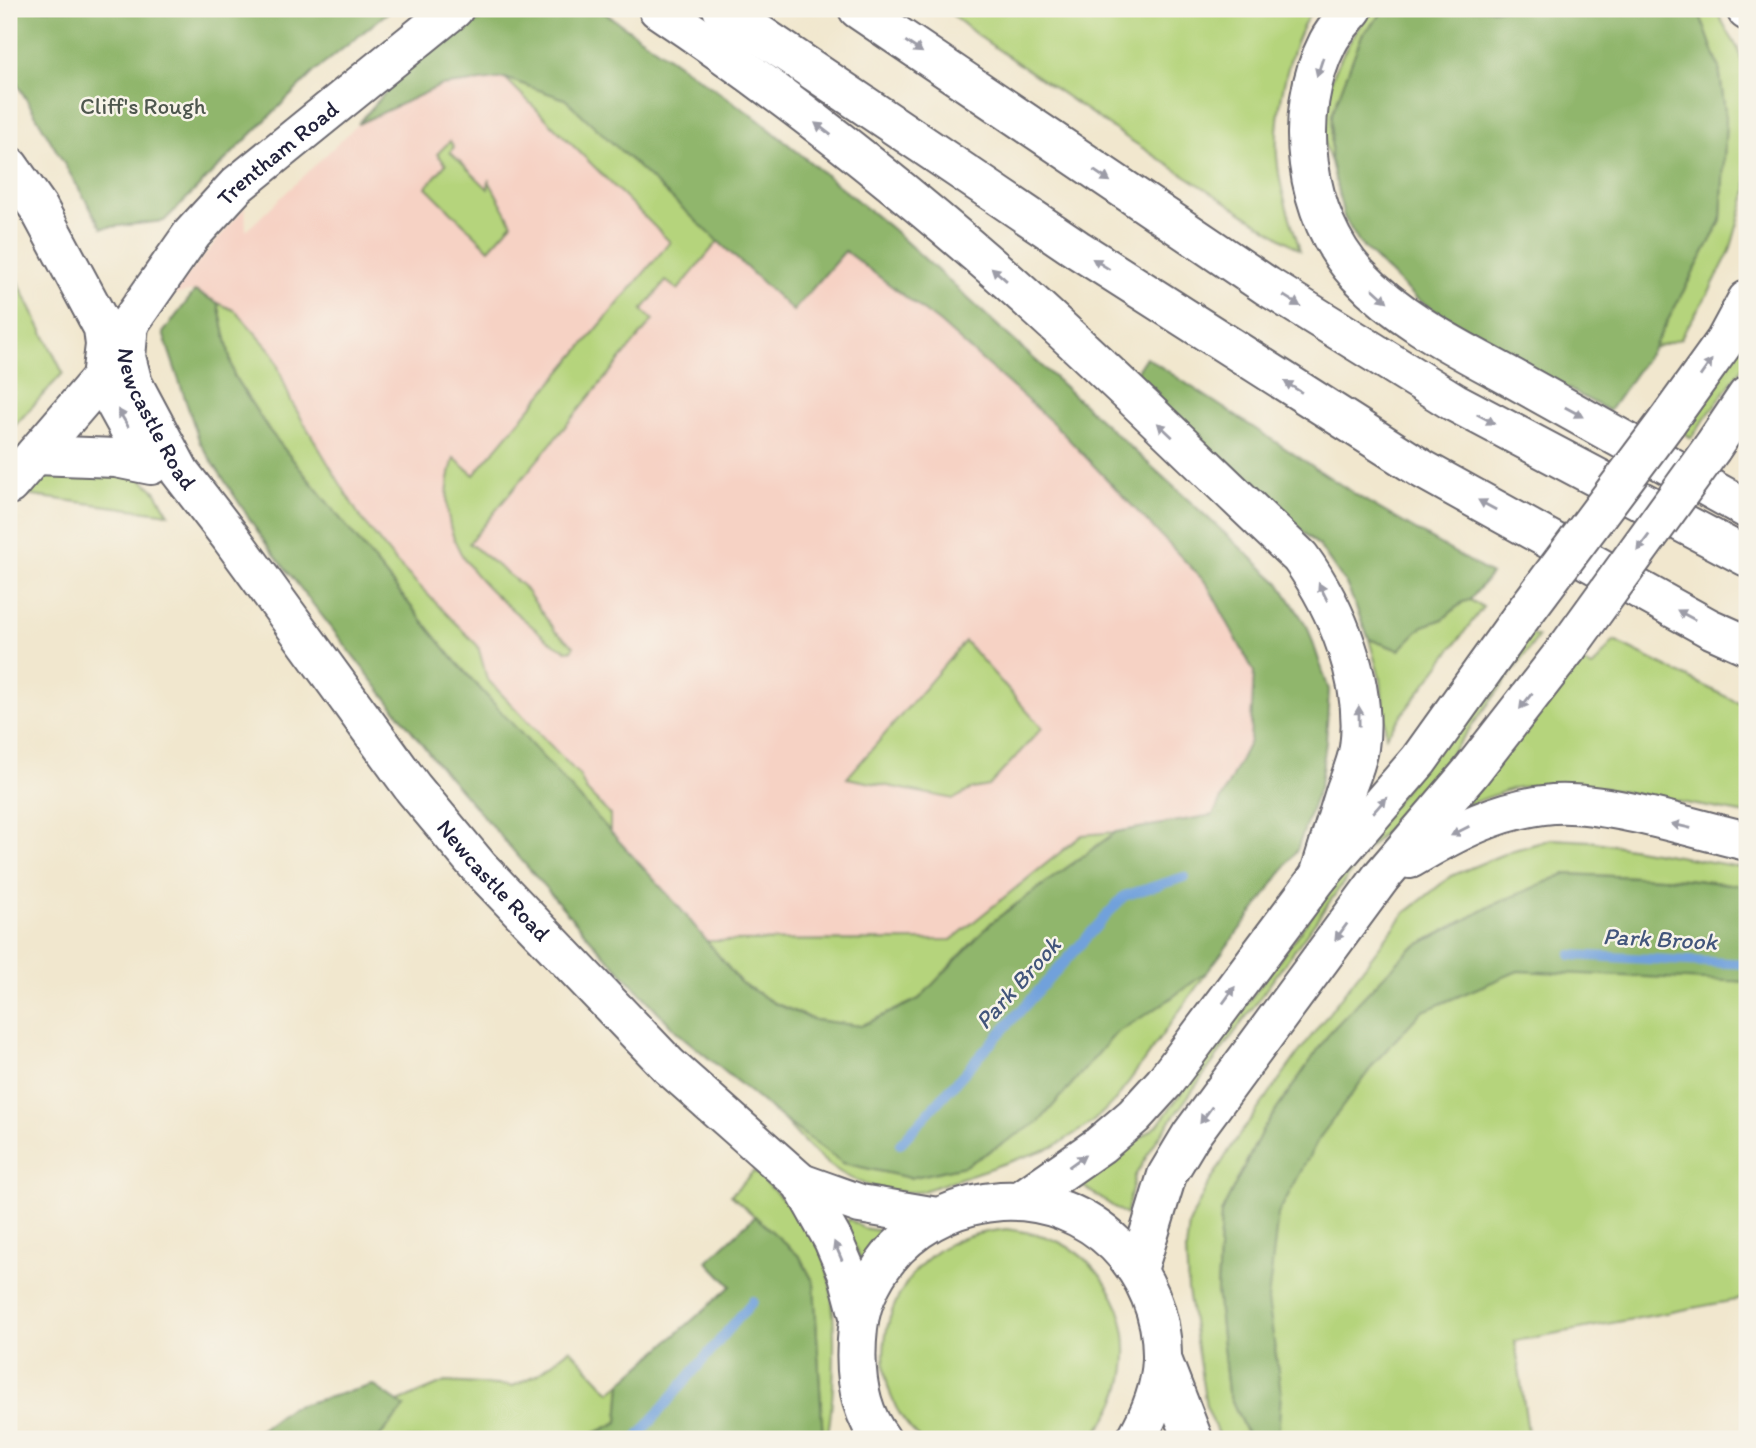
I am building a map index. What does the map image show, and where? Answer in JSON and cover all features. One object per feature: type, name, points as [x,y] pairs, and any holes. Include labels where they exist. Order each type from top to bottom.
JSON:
[{"type":"main road","name":"Trentham Road","points":[[9,485],[101,378],[129,324],[192,234],[237,185],[454,9]]},
{"type":"main road","points":[[658,9],[721,51],[869,164],[1001,275],[1300,557],[1318,581],[1329,606],[1348,655],[1358,701],[1359,748],[1319,876]]},
{"type":"main road","points":[[722,9],[1077,249],[1422,469],[1709,628],[1747,645]]},
{"type":"main road","points":[[858,9],[1267,286],[1442,395],[1747,557]]},
{"type":"main road","points":[[1353,9],[1328,42],[1314,87],[1306,128],[1313,186],[1329,237],[1358,275],[1390,304],[1442,339],[1747,509]]},
{"type":"main road","name":"Newcastle Road","points":[[9,158],[56,192],[213,481],[231,538],[412,788],[478,866],[669,1066],[801,1183],[833,1240],[859,1316]]},
{"type":"main road","name":"Newcastle Road","points":[[9,166],[38,206],[103,328],[105,345],[101,378]]},
{"type":"main road","name":"Newcastle Road","points":[[9,185],[18,217],[101,378],[151,466],[180,510],[231,538]]},
{"type":"main road","points":[[1021,1200],[1100,1145],[1134,1116],[1164,1083],[1319,876],[1419,760],[1519,620],[1666,424],[1725,341],[1747,300]]},
{"type":"main road","points":[[1138,1270],[1167,1175],[1191,1135],[1381,877],[1470,773],[1568,647],[1747,396]]},
{"type":"main road","points":[[35,455],[116,458],[151,466]]},
{"type":"main road","points":[[1381,877],[1474,824],[1503,814],[1555,804],[1586,804],[1747,841]]},
{"type":"main road","name":"Newcastle Road","points":[[801,1183],[860,1204],[937,1217]]},
{"type":"main road","points":[[868,1428],[855,1362],[859,1316],[870,1286],[887,1258],[910,1235],[937,1217],[977,1203],[1021,1200],[1049,1205],[1075,1214],[1121,1248],[1138,1270],[1157,1312],[1162,1359],[1193,1439]]},
{"type":"main road","points":[[1136,1439],[1150,1414],[1162,1359]]},
{"type":"shaded area","points":[[505,78],[565,99],[793,310],[845,251],[940,323],[1054,424],[1207,584],[1254,672],[1250,741],[1214,816],[1082,835],[951,940],[706,941],[455,661],[195,291],[171,295],[245,207],[246,231],[358,124],[440,86]]},
{"type":"green space","name":"Cliff's Rough","points":[[9,9],[392,9],[314,72],[164,221],[102,228],[9,70]]},
{"type":"green space","points":[[497,9],[599,9],[756,118],[892,229],[1279,583],[1308,628],[1329,690],[1320,785],[1297,850],[1208,971],[1163,1004],[1116,1033],[1040,1121],[965,1166],[910,1178],[843,1163],[784,1120],[678,1033],[590,939],[437,763],[266,544],[200,443],[163,333],[195,291],[218,303],[234,376],[268,429],[455,661],[679,907],[740,982],[774,1003],[815,1020],[861,1026],[919,999],[992,922],[1116,832],[1213,815],[1250,741],[1254,672],[1207,584],[1054,424],[940,323],[845,251],[793,311],[565,99],[505,78],[440,86],[358,124],[407,67]]},
{"type":"green space","points":[[945,9],[1052,14],[1120,9],[1313,9],[1304,24],[1289,63],[1277,128],[1279,177],[1300,250],[1124,136],[977,35]]},
{"type":"green space","points":[[1373,9],[1386,9],[1362,35],[1332,114],[1331,162],[1323,135],[1323,118],[1330,84],[1344,52]]},
{"type":"green space","points":[[1386,9],[1694,9],[1700,15],[1719,67],[1726,119],[1721,221],[1653,348],[1609,411],[1492,348],[1414,297],[1359,243],[1344,217],[1331,162],[1332,114],[1362,35]]},
{"type":"green space","points":[[1694,9],[1715,9],[1738,49],[1747,77],[1747,191],[1730,251],[1710,290],[1680,339],[1653,348],[1721,221],[1726,119],[1719,67],[1700,15]]},
{"type":"green space","points":[[505,78],[565,99],[719,240],[678,290],[666,281],[642,310],[653,320],[469,543],[523,586],[555,631],[574,646],[571,651],[548,640],[507,605],[488,588],[460,552],[447,510],[448,486],[454,458],[474,475],[670,242]]},
{"type":"green space","points":[[450,141],[454,147],[450,152],[488,189],[489,181],[512,223],[489,249],[426,187],[446,164],[437,154]]},
{"type":"green space","points":[[9,264],[63,373],[9,432]]},
{"type":"green space","points":[[218,303],[236,311],[273,353],[291,401],[360,517],[396,562],[478,646],[487,679],[580,776],[586,790],[610,815],[610,833],[455,661],[268,429],[234,376]]},
{"type":"green space","points":[[1747,322],[1747,361],[1691,438],[1675,425]]},
{"type":"green space","points":[[1146,357],[1361,498],[1491,574],[1470,600],[1463,602],[1443,619],[1423,626],[1399,650],[1369,639],[1347,586],[1319,546],[1131,380]]},
{"type":"green space","points":[[49,473],[136,474],[155,491],[169,514],[25,495]]},
{"type":"green space","points":[[1470,600],[1483,607],[1386,736],[1381,682],[1369,639],[1399,650],[1423,626],[1443,619],[1464,601]]},
{"type":"green space","points":[[1522,630],[1538,637],[1435,773],[1368,849],[1158,1138],[1135,1176],[1126,1215],[1078,1183],[1157,1126]]},
{"type":"green space","points":[[965,641],[1042,728],[989,786],[972,789],[954,799],[847,778]]},
{"type":"green space","points":[[1614,641],[1747,707],[1747,814],[1591,786],[1553,783],[1514,788],[1464,806],[1578,659],[1592,668]]},
{"type":"green space","points":[[1116,832],[992,922],[919,999],[861,1026],[815,1020],[774,1003],[740,982],[706,941],[951,940],[1082,835]]},
{"type":"green space","points":[[1552,839],[1590,841],[1747,868],[1747,886],[1686,879],[1565,874],[1493,905],[1410,949],[1331,1031],[1262,1131],[1221,1213],[1217,1290],[1228,1392],[1249,1439],[1220,1439],[1206,1406],[1188,1290],[1186,1250],[1189,1224],[1205,1190],[1233,1144],[1297,1055],[1405,913],[1451,876],[1511,851]]},
{"type":"green space","points":[[1565,874],[1686,879],[1747,886],[1747,982],[1518,971],[1421,1012],[1377,1060],[1318,1140],[1278,1214],[1268,1300],[1281,1392],[1278,1439],[1249,1439],[1228,1392],[1217,1290],[1221,1213],[1262,1131],[1331,1031],[1410,949],[1493,905]]},
{"type":"green space","points":[[1747,941],[1747,1298],[1515,1341],[1529,1439],[1278,1439],[1257,1377],[1283,1139],[1440,967]]},
{"type":"green space","points":[[1208,971],[1115,1101],[1090,1124],[1053,1147],[920,1192],[897,1191],[877,1188],[843,1174],[813,1151],[784,1120],[843,1163],[910,1178],[1086,1065],[1116,1032],[1163,1004]]},
{"type":"green space","points":[[754,1171],[807,1226],[820,1248],[826,1266],[831,1288],[834,1342],[827,1439],[823,1439],[814,1283],[800,1257],[731,1195]]},
{"type":"green space","points":[[755,1216],[800,1257],[814,1283],[823,1439],[555,1439],[587,1437],[618,1422],[621,1383],[731,1286],[707,1261]]},
{"type":"green space","points":[[849,1219],[863,1228],[886,1232],[862,1262],[844,1225]]},
{"type":"green space","points":[[1007,1229],[1040,1235],[1059,1242],[1085,1259],[1104,1281],[1118,1305],[1125,1333],[1126,1361],[1120,1389],[1108,1415],[1090,1439],[921,1439],[903,1419],[891,1396],[885,1371],[884,1345],[889,1320],[899,1295],[913,1274],[940,1249],[968,1236]]},
{"type":"green space","points":[[570,1349],[610,1392],[621,1383],[618,1422],[587,1437],[367,1439],[379,1437],[405,1407],[398,1402],[445,1382],[513,1386],[537,1375]]},
{"type":"green space","points":[[373,1385],[405,1407],[379,1437],[248,1439],[289,1408]]},
{"type":"waterway","name":"Park Brook","points":[[900,1144],[1124,896],[1184,877]]},
{"type":"waterway","name":"Park Brook","points":[[1571,955],[1747,964]]},
{"type":"waterway","name":"Park Brook","points":[[636,1439],[753,1301]]}]
